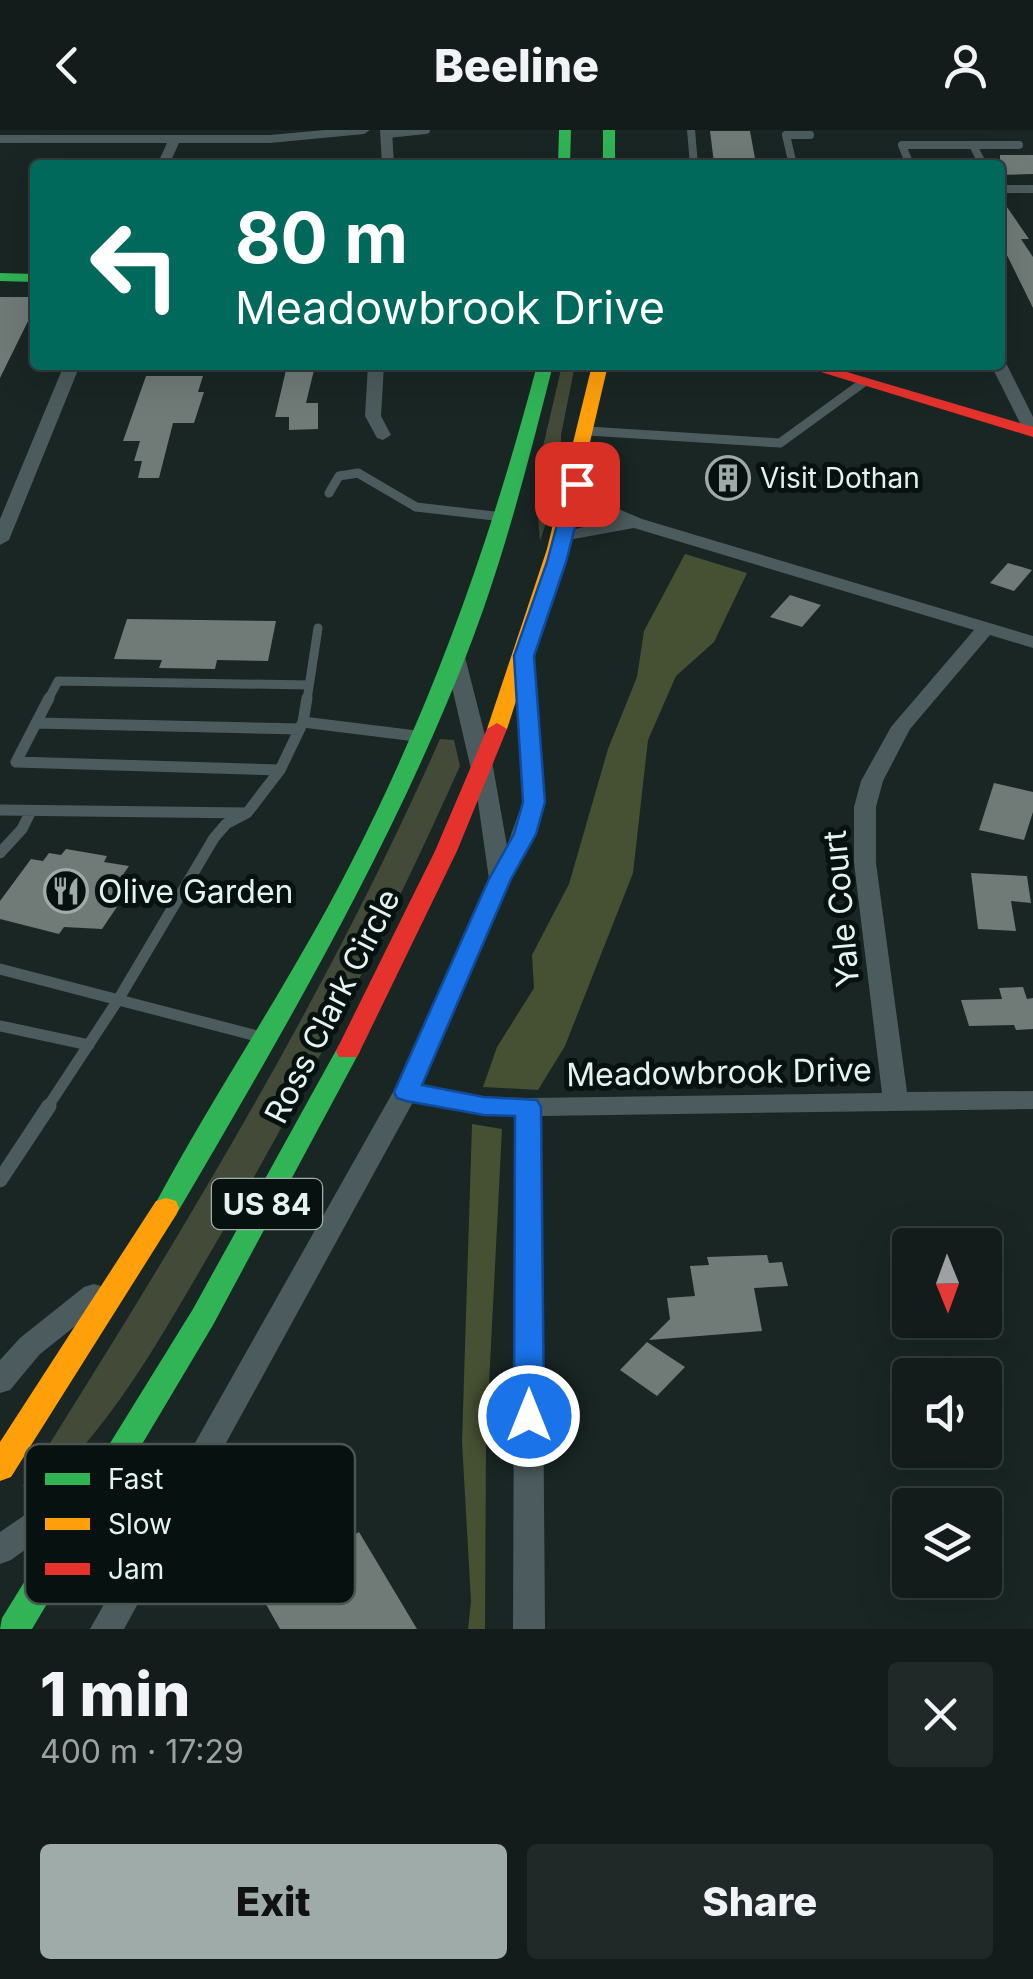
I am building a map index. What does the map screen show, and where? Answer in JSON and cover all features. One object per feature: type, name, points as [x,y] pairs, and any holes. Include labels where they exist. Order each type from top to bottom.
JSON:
[{"type":"main road","points":[[564,160],[565,130]]},
{"type":"main road","points":[[609,130],[610,160]]},
{"type":"main road","points":[[0,277],[30,278]]},
{"type":"main road","name":"Ross Clark Circle","points":[[0,1468],[128,1268],[265,1038],[345,894],[421,736],[508,517],[545,370]]},
{"type":"main road","name":"Ross Clark Circle","points":[[129,1444],[248,1238],[354,1040],[484,760],[563,538],[599,370]]},
{"type":"main road","points":[[823,370],[1032,432]]},
{"type":"main road","name":"Ross Clark Circle","points":[[14,1629],[30,1604]]},
{"type":"street","points":[[0,139],[108,134],[299,138],[364,130]]},
{"type":"street","points":[[387,132],[388,160]]},
{"type":"street","points":[[165,160],[176,138]]},
{"type":"street","points":[[1005,189],[1033,189]]},
{"type":"street","points":[[0,540],[70,370]]},
{"type":"street","points":[[376,370],[373,416],[383,435]]},
{"type":"street","points":[[1001,370],[1032,432]]},
{"type":"street","points":[[574,495],[636,523],[1033,642]]},
{"type":"street","points":[[563,538],[610,525],[636,523]]},
{"type":"street","name":"Yale Court","points":[[896,1102],[864,863],[865,807],[878,769],[901,728],[986,628]]},
{"type":"street","points":[[454,656],[484,760],[495,817],[500,879]]},
{"type":"street","points":[[209,1444],[406,1092],[500,879],[525,834],[534,802],[524,656]]},
{"type":"street","name":"Meadowbrook Drive","points":[[406,1092],[484,1106],[528,1107],[1033,1100]]},
{"type":"street","points":[[528,1107],[529,1629]]},
{"type":"street","points":[[0,1381],[30,1346],[128,1268]]},
{"type":"street","points":[[0,1550],[25,1531]]},
{"type":"street","points":[[106,1629],[120,1604]]},
{"type":"lane","points":[[387,132],[426,130]]},
{"type":"lane","points":[[691,130],[694,160]]},
{"type":"lane","points":[[792,160],[786,135],[810,135]]},
{"type":"lane","points":[[908,160],[902,145],[1018,145]]},
{"type":"lane","points":[[973,146],[980,160]]},
{"type":"lane","points":[[588,431],[780,443],[864,382]]},
{"type":"lane","points":[[328,494],[338,476],[358,473],[416,507],[508,517]]},
{"type":"lane","points":[[0,1180],[118,1000],[214,838],[226,824],[246,813],[280,770],[301,726],[318,628]]},
{"type":"lane","points":[[280,770],[16,762],[58,681],[309,685]]},
{"type":"lane","points":[[36,723],[301,726],[421,736]]},
{"type":"lane","points":[[0,810],[246,813]]},
{"type":"lane","points":[[0,853],[22,829],[31,810]]},
{"type":"lane","points":[[0,969],[265,1038]]},
{"type":"lane","points":[[0,1026],[88,1045]]},
{"type":"green space","points":[[561,370],[574,370],[561,435],[561,479],[540,541],[535,481]]},
{"type":"green space","points":[[685,554],[747,573],[714,642],[676,676],[648,740],[633,873],[565,1046],[538,1090],[483,1087],[497,1047],[534,988],[532,955],[569,884],[608,749],[637,677],[644,631]]},
{"type":"green space","points":[[440,739],[454,740],[460,766],[374,950],[247,1189],[134,1378],[90,1439],[86,1444],[49,1444],[245,1120],[395,836]]},
{"type":"green space","points":[[472,1124],[502,1129],[486,1443],[485,1629],[468,1629],[471,1601],[462,1442]]},
{"type":"building","points":[[710,131],[750,131],[755,160],[714,160]]},
{"type":"building","points":[[1000,155],[1033,155],[1033,174],[1005,175],[1005,160],[1000,160]]},
{"type":"building","points":[[1005,204],[1029,239],[1021,239],[1033,257],[1033,308],[1005,251]]},
{"type":"building","points":[[0,297],[30,297],[30,317],[0,378]]},
{"type":"building","points":[[286,370],[314,370],[306,403],[318,403],[318,429],[289,430],[289,417],[275,417]]},
{"type":"building","points":[[146,376],[203,376],[198,392],[204,392],[194,423],[173,423],[159,478],[138,478],[142,461],[134,461],[140,441],[123,441]]},
{"type":"building","points":[[1008,563],[1032,570],[1014,591],[990,583]]},
{"type":"building","points":[[790,595],[821,605],[802,627],[770,617]]},
{"type":"building","points":[[127,619],[276,621],[268,661],[217,660],[215,669],[159,668],[162,660],[114,659]]},
{"type":"building","points":[[994,783],[1033,792],[1033,812],[1024,840],[979,830]]},
{"type":"building","name":"Olive Garden","points":[[66,849],[107,856],[104,862],[129,866],[113,889],[127,892],[102,929],[64,927],[59,934],[0,919],[0,901],[31,859],[43,861],[49,853],[61,855]]},
{"type":"building","points":[[971,873],[1027,876],[1031,903],[1011,901],[1016,931],[978,929]]},
{"type":"building","points":[[1023,987],[1027,999],[1033,998],[1033,1029],[1016,1030],[1014,1025],[969,1026],[961,1000],[1002,999],[999,988]]},
{"type":"building","points":[[767,1255],[769,1263],[782,1262],[788,1286],[754,1288],[762,1331],[649,1340],[670,1319],[667,1298],[695,1296],[690,1266],[709,1265],[707,1257]]},
{"type":"building","points":[[647,1342],[685,1367],[657,1396],[620,1370]]},
{"type":"building","points":[[359,1532],[417,1629],[280,1629],[266,1604],[355,1604],[355,1534]]},
{"type":"traffic: fast","points":[[564,160],[565,130]]},
{"type":"traffic: fast","points":[[609,130],[609,160]]},
{"type":"traffic: fast","points":[[0,277],[30,278]]},
{"type":"traffic: fast","points":[[166,1208],[323,938],[394,799],[470,620],[516,476],[544,370]]},
{"type":"traffic: fast","points":[[126,1444],[203,1317],[348,1051]]},
{"type":"traffic: fast","points":[[14,1629],[29,1604]]},
{"type":"traffic: slow","points":[[497,729],[556,549],[599,370]]},
{"type":"traffic: slow","points":[[0,1468],[166,1208]]},
{"type":"traffic: jam","points":[[823,370],[1033,432]]},
{"type":"traffic: jam","points":[[348,1051],[446,851],[497,729]]},
{"type":"place","name":"Visit Dothan","points":[[728,478]]},
{"type":"place","name":"Olive Garden","points":[[66,891]]},
{"type":"route","points":[[529,1416],[528,1107],[484,1106],[406,1092],[500,879],[525,834],[534,802],[524,656],[577,484]]}]
